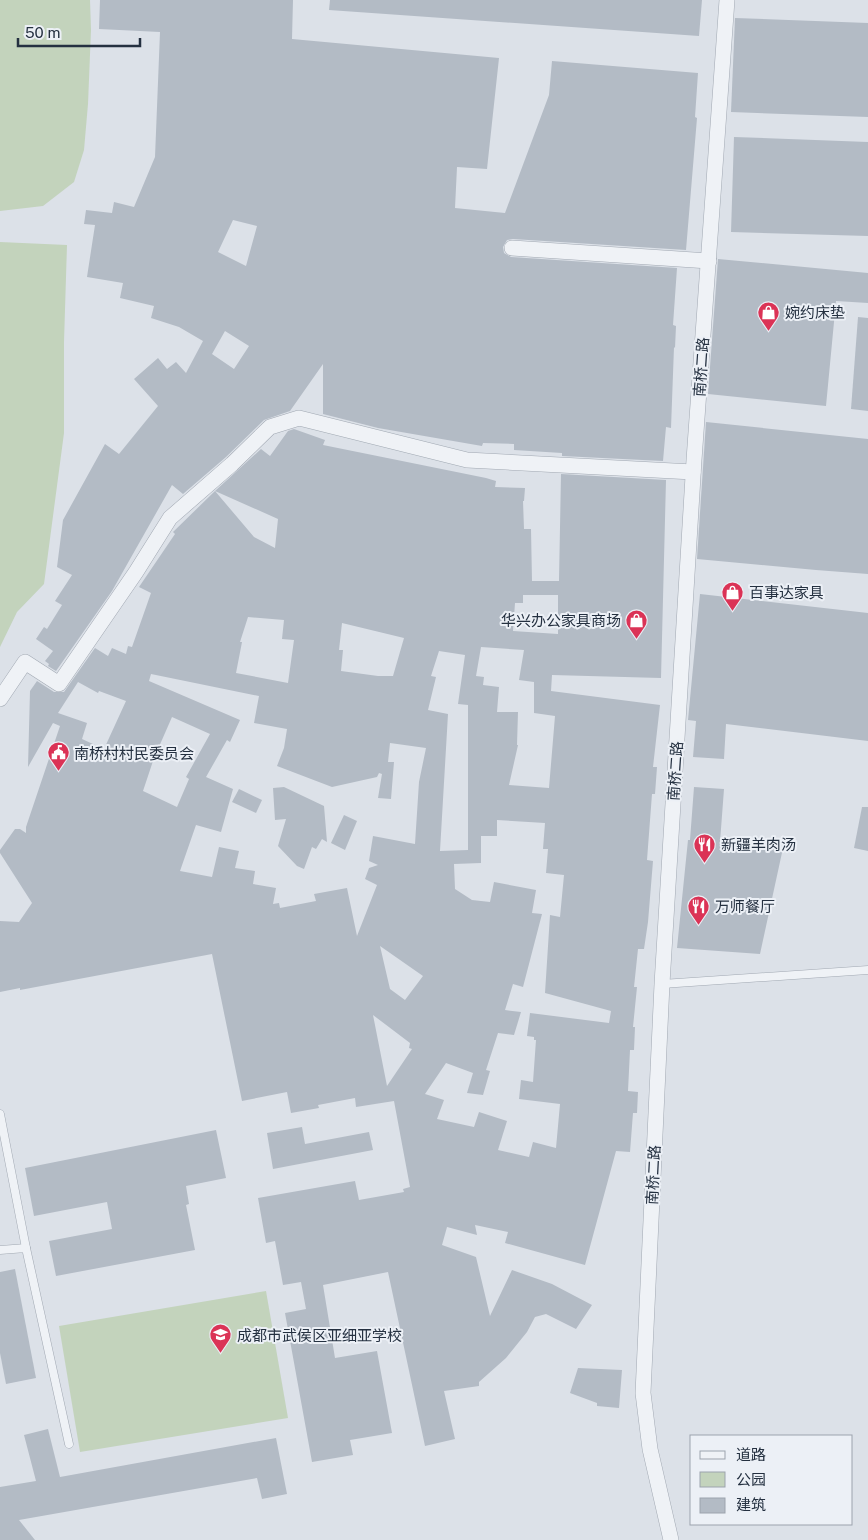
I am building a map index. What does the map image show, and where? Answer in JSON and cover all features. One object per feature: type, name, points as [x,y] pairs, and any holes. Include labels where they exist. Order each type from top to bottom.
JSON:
[{"type":"street","name":"南桥二路","points":[[671,1540],[650,1449],[643,1393],[662,984],[693,472],[727,0]]},
{"type":"street","points":[[512,248],[708,261]]},
{"type":"street","points":[[0,699],[25,662],[59,684],[136,572],[170,518],[232,464],[270,427],[299,418],[467,460],[693,472]]},
{"type":"lane","points":[[662,984],[868,970]]},
{"type":"lane","points":[[0,1114],[26,1248],[69,1444]]},
{"type":"lane","points":[[0,1250],[26,1248]]},
{"type":"green space","points":[[0,0],[90,0],[91,30],[84,150],[74,182],[43,206],[0,211]]},
{"type":"green space","points":[[0,242],[67,245],[64,433],[44,584],[17,612],[0,647]]},
{"type":"green space","points":[[266,1291],[288,1418],[80,1452],[59,1326]]},
{"type":"building","points":[[100,0],[293,0],[292,39],[499,58],[487,169],[457,167],[455,208],[505,213],[549,95],[552,61],[698,73],[695,117],[697,118],[686,250],[513,239],[507,240],[503,247],[504,253],[511,257],[677,268],[673,325],[676,326],[671,428],[666,427],[663,461],[562,456],[562,453],[514,450],[514,444],[483,443],[482,446],[378,428],[323,414],[323,364],[290,411],[264,420],[226,457],[183,494],[172,485],[112,591],[56,671],[48,666],[49,664],[45,661],[53,651],[36,639],[44,627],[47,629],[62,605],[55,601],[72,575],[57,567],[63,520],[105,444],[119,454],[158,406],[134,379],[158,358],[167,369],[176,362],[186,373],[203,341],[179,327],[151,318],[154,306],[120,298],[123,283],[87,277],[95,225],[84,224],[86,210],[112,213],[114,202],[134,207],[155,157],[160,32],[99,29]],"holes":[[[233,220],[257,226],[246,266],[218,252]],[[225,331],[249,346],[234,369],[212,354]]]},
{"type":"building","points":[[330,0],[702,0],[699,36],[329,10]]},
{"type":"building","points":[[735,18],[868,23],[868,117],[731,112]]},
{"type":"building","points":[[734,137],[868,142],[868,236],[731,232]]},
{"type":"building","points":[[718,259],[868,273],[868,303],[836,301],[826,406],[708,394]]},
{"type":"building","points":[[858,317],[868,318],[868,411],[851,409]]},
{"type":"building","points":[[706,422],[868,439],[868,574],[697,559]]},
{"type":"building","points":[[294,429],[325,440],[323,445],[486,478],[496,481],[495,487],[525,488],[523,501],[524,529],[531,529],[532,581],[559,581],[561,474],[666,480],[661,678],[552,675],[551,691],[660,705],[653,767],[657,767],[655,794],[652,794],[647,860],[653,861],[648,922],[644,949],[638,949],[634,987],[637,987],[633,1027],[635,1027],[634,1050],[630,1050],[628,1091],[638,1092],[637,1113],[633,1113],[630,1152],[616,1151],[585,1265],[505,1243],[508,1232],[475,1225],[477,1235],[447,1227],[442,1245],[476,1257],[490,1316],[512,1270],[552,1284],[592,1305],[576,1329],[546,1314],[535,1317],[527,1332],[506,1358],[479,1382],[479,1386],[444,1391],[455,1439],[425,1446],[388,1272],[323,1285],[335,1358],[377,1351],[392,1433],[350,1440],[353,1455],[312,1462],[285,1313],[306,1309],[301,1282],[283,1285],[275,1241],[266,1243],[258,1198],[355,1181],[359,1200],[404,1192],[403,1189],[410,1187],[394,1101],[356,1107],[355,1098],[318,1105],[319,1108],[291,1113],[287,1092],[242,1101],[212,954],[20,990],[20,988],[0,992],[0,921],[19,922],[32,903],[0,853],[0,850],[15,829],[20,829],[26,833],[26,827],[60,726],[53,723],[28,767],[30,691],[37,681],[54,692],[64,692],[95,648],[108,656],[112,648],[126,654],[128,646],[132,647],[151,593],[139,587],[175,534],[173,532],[215,491],[261,449],[270,456],[288,431]],"holes":[[[215,491],[278,519],[275,548],[254,537]],[[523,595],[558,595],[558,634],[513,631],[515,603],[523,603]],[[248,617],[284,620],[282,639],[294,640],[288,683],[236,673],[242,642],[240,642]],[[342,623],[404,638],[393,676],[341,671],[343,650],[339,650]],[[481,647],[524,650],[519,680],[534,682],[534,713],[555,716],[549,788],[509,785],[518,745],[518,712],[497,712],[499,687],[483,685],[484,677],[476,676]],[[439,651],[465,655],[458,704],[468,705],[468,850],[440,851],[448,714],[428,710],[436,677],[431,676]],[[151,674],[259,696],[254,723],[287,729],[284,748],[277,766],[332,787],[377,777],[379,773],[382,774],[378,798],[391,799],[394,762],[388,762],[390,743],[426,748],[419,782],[415,844],[373,836],[369,861],[378,865],[369,868],[365,879],[377,885],[357,936],[347,888],[314,894],[316,901],[280,908],[279,903],[273,904],[276,888],[253,884],[255,871],[235,868],[239,851],[219,847],[212,877],[180,871],[196,825],[221,832],[233,789],[206,777],[227,740],[230,742],[240,720],[149,681]],[[78,682],[98,693],[99,691],[126,701],[104,749],[82,739],[87,723],[58,713]],[[172,717],[210,734],[186,777],[189,779],[177,807],[143,791],[157,749]],[[497,820],[545,823],[543,849],[548,849],[546,873],[564,875],[560,917],[550,915],[545,993],[611,1011],[609,1023],[530,1013],[527,1036],[534,1037],[534,1040],[536,1040],[533,1082],[521,1080],[519,1099],[560,1104],[556,1148],[533,1142],[529,1157],[498,1150],[507,1121],[479,1112],[474,1127],[437,1119],[444,1100],[425,1094],[446,1063],[473,1073],[467,1093],[483,1095],[490,1071],[486,1070],[498,1033],[514,1035],[521,1012],[505,1010],[513,984],[523,987],[542,914],[532,913],[536,890],[494,882],[490,902],[472,900],[455,889],[454,864],[481,863],[481,836],[497,836]],[[380,946],[423,976],[405,1000],[390,989]],[[373,1015],[410,1043],[409,1048],[412,1049],[387,1086]]]},
{"type":"building","points":[[700,594],[868,613],[868,741],[726,724],[724,759],[693,757],[696,721],[688,720]]},
{"type":"building","points":[[284,787],[324,806],[327,842],[322,839],[316,849],[312,847],[304,869],[297,866],[278,846],[286,819],[275,820],[273,788]]},
{"type":"building","points":[[694,787],[724,789],[720,842],[783,848],[760,954],[677,948],[688,840],[690,840]]},
{"type":"building","points":[[239,789],[262,800],[256,813],[232,802]]},
{"type":"building","points":[[862,807],[868,807],[868,851],[854,848]]},
{"type":"building","points":[[344,815],[357,821],[345,850],[331,843]]},
{"type":"building","points":[[302,1127],[305,1144],[369,1132],[373,1150],[273,1169],[267,1133]]},
{"type":"building","points":[[216,1130],[226,1178],[186,1186],[189,1204],[186,1205],[195,1250],[56,1276],[49,1241],[112,1229],[107,1202],[34,1216],[25,1168]]},
{"type":"building","points":[[15,1269],[36,1378],[6,1384],[0,1353],[0,1272]]},
{"type":"building","points":[[578,1368],[622,1370],[619,1408],[597,1406],[597,1403],[570,1393]]},
{"type":"building","points":[[48,1429],[60,1477],[276,1438],[287,1494],[262,1499],[257,1478],[19,1520],[35,1540],[0,1540],[0,1487],[36,1481],[24,1435]]},
{"type":"place","name":"婉约床垫","points":[[769,331]]},
{"type":"place","name":"百事达家具","points":[[733,611]]},
{"type":"place","name":"华兴办公家具商场","points":[[637,639]]},
{"type":"place","name":"南桥村村民委员会","points":[[58,772]]},
{"type":"place","name":"新疆羊肉汤","points":[[705,863]]},
{"type":"place","name":"万师餐厅","points":[[699,925]]},
{"type":"place","name":"成都市武侯区亚细亚学校","points":[[221,1354]]}]
